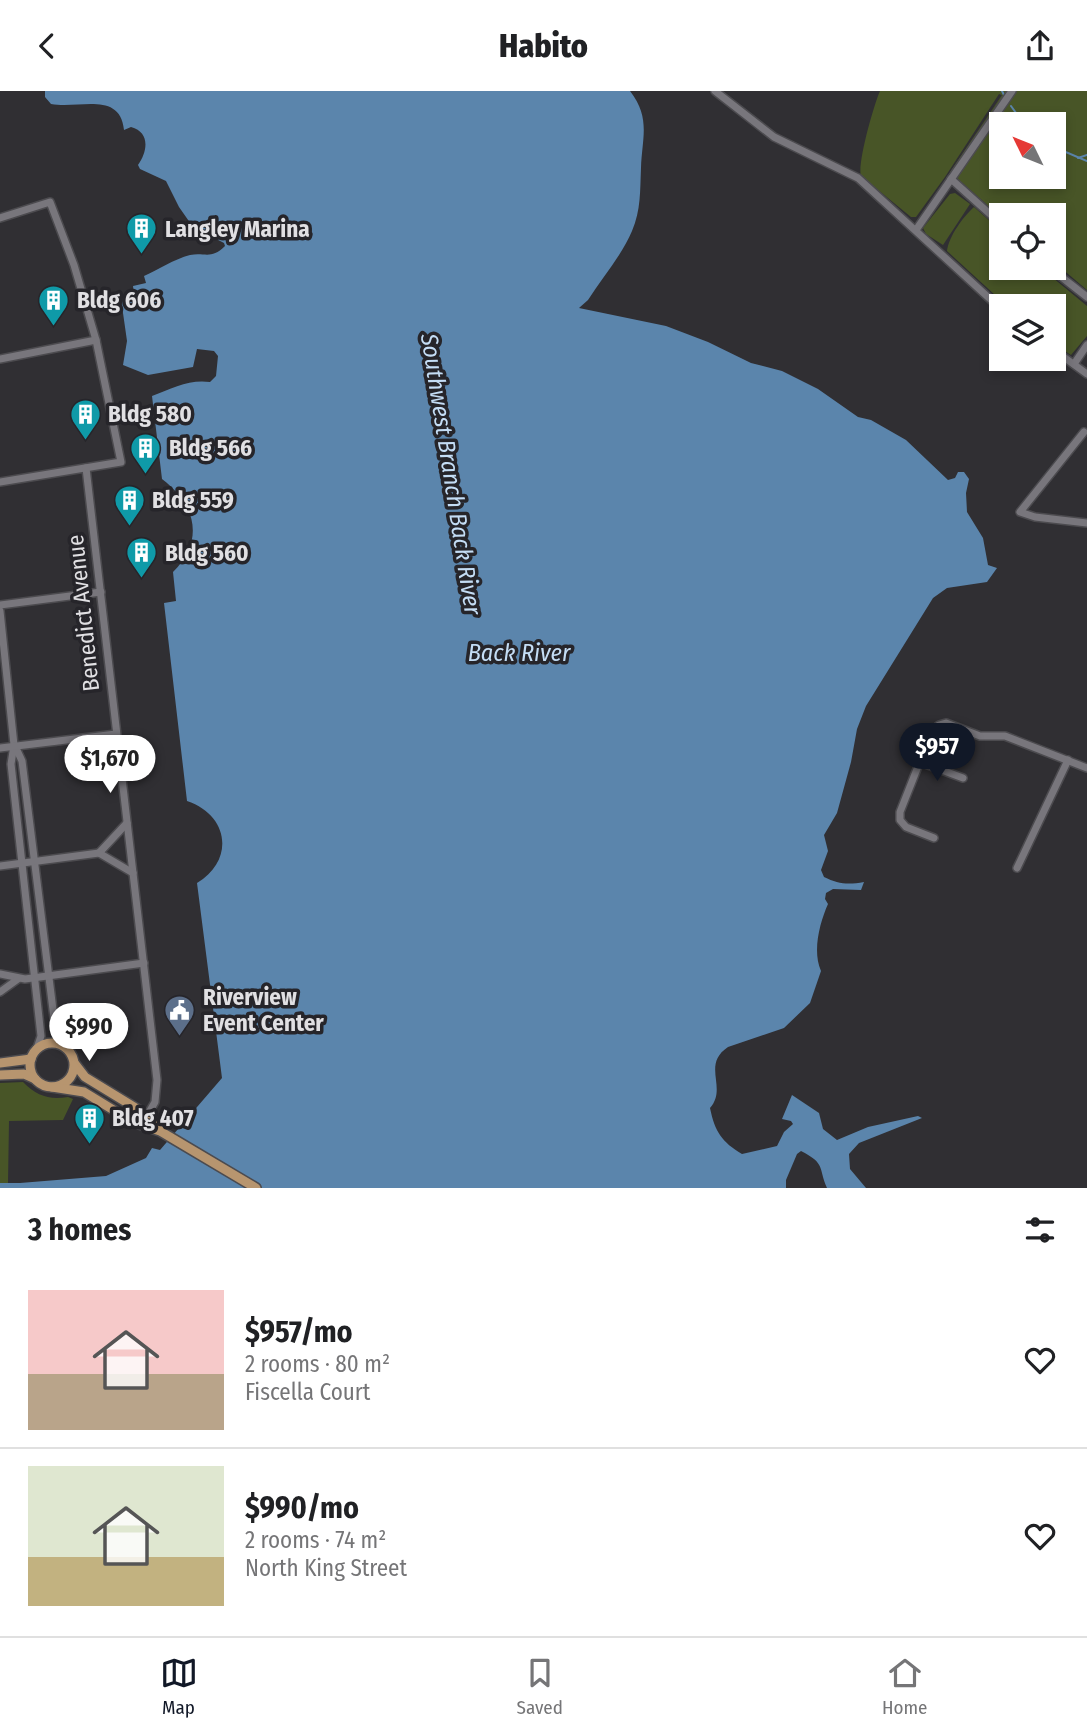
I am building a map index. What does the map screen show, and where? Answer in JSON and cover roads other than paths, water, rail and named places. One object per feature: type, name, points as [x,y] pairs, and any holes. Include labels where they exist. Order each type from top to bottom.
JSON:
[{"type":"main road","points":[[36,1080],[30,1067],[34,1055],[41,1047],[53,1043],[65,1047],[85,1077],[139,1110],[144,1121]]},
{"type":"main road","points":[[0,1063],[34,1055]]},
{"type":"main road","points":[[52,1087],[69,1079],[73,1073],[74,1060]]},
{"type":"main road","points":[[0,1075],[24,1074],[52,1087],[84,1092],[114,1111],[144,1121],[256,1188]]},
{"type":"street","points":[[715,91],[774,137],[858,178],[989,298]]},
{"type":"street","points":[[916,230],[1012,91]]},
{"type":"street","points":[[951,179],[989,213]]},
{"type":"street","points":[[0,218],[50,201],[74,265],[96,340],[121,462],[0,482]]},
{"type":"street","points":[[1065,280],[1087,297]]},
{"type":"street","points":[[0,359],[96,340]]},
{"type":"street","points":[[1074,364],[1087,345]]},
{"type":"street","points":[[1066,358],[1087,374]]},
{"type":"street","points":[[1084,432],[1020,512],[1035,517],[1087,523]]},
{"type":"street","name":"Benedict Avenue","points":[[86,468],[158,1092],[144,1121]]},
{"type":"street","points":[[0,605],[101,592]]},
{"type":"street","points":[[0,611],[15,745],[22,761],[56,1034],[65,1047]]},
{"type":"street","points":[[934,838],[906,827],[900,820],[900,811],[932,731],[939,725],[946,723],[980,736],[1005,736],[1087,768]]},
{"type":"street","points":[[0,748],[116,734]]},
{"type":"street","points":[[15,745],[10,764],[41,1035],[34,1055]]},
{"type":"street","points":[[1017,868],[1068,760]]},
{"type":"street","points":[[920,762],[963,778]]},
{"type":"street","points":[[99,853],[127,822]]},
{"type":"street","points":[[0,866],[99,853],[133,873]]},
{"type":"street","points":[[0,974],[18,979],[144,963]]},
{"type":"street","points":[[0,992],[18,979]]},
{"type":"water","name":"Back River","points":[[45,91],[630,91],[641,110],[644,128],[637,216],[628,240],[617,258],[588,300],[579,308],[666,326],[751,363],[782,371],[818,389],[858,417],[871,420],[906,440],[948,480],[955,478],[958,472],[964,472],[969,479],[966,493],[967,512],[983,538],[988,565],[997,568],[987,582],[947,588],[933,598],[866,706],[857,729],[837,813],[824,835],[828,851],[821,870],[824,877],[834,881],[848,884],[864,882],[861,890],[833,889],[826,893],[828,904],[817,946],[821,971],[810,1003],[784,1028],[728,1047],[716,1061],[717,1093],[710,1108],[712,1116],[720,1135],[742,1154],[777,1146],[784,1132],[793,1124],[782,1119],[792,1095],[819,1113],[823,1129],[837,1140],[868,1127],[918,1116],[922,1118],[859,1143],[849,1154],[850,1169],[866,1188],[827,1188],[818,1163],[801,1151],[797,1154],[786,1180],[786,1188],[0,1188],[0,1183],[106,1176],[146,1158],[152,1148],[160,1150],[222,1078],[197,883],[217,862],[222,851],[222,839],[212,816],[187,801],[164,603],[176,601],[173,572],[190,548],[192,523],[183,500],[162,479],[152,396],[188,383],[210,382],[216,376],[218,356],[214,351],[197,349],[193,367],[148,375],[123,365],[127,341],[122,306],[123,298],[134,294],[133,286],[146,283],[144,276],[184,257],[212,254],[225,246],[193,227],[166,181],[140,169],[138,165],[145,148],[142,133],[131,127],[124,130],[121,118],[115,110],[107,106],[51,104],[45,97]]},
{"type":"waterway","points":[[1002,91],[1004,95]]},
{"type":"waterway","points":[[1011,106],[1015,112]]},
{"type":"waterway","points":[[1066,152],[1087,161]]},
{"type":"waterway","points":[[1078,158],[1087,155]]},
{"type":"place","name":"Langley Marina","points":[[142,256]]},
{"type":"place","name":"Bldg 606","points":[[54,327]]},
{"type":"place","name":"Bldg 580","points":[[85,441]]},
{"type":"place","name":"Bldg 566","points":[[146,475]]},
{"type":"place","name":"Bldg 559","points":[[129,527]]},
{"type":"place","name":"Bldg 560","points":[[142,580]]},
{"type":"place","name":"Riverview Event Center","points":[[180,1037]]},
{"type":"place","name":"Bldg 407","points":[[89,1145]]},
{"type":"water label","name":"Southwest Branch Back River","points":[[451,474]]}]
